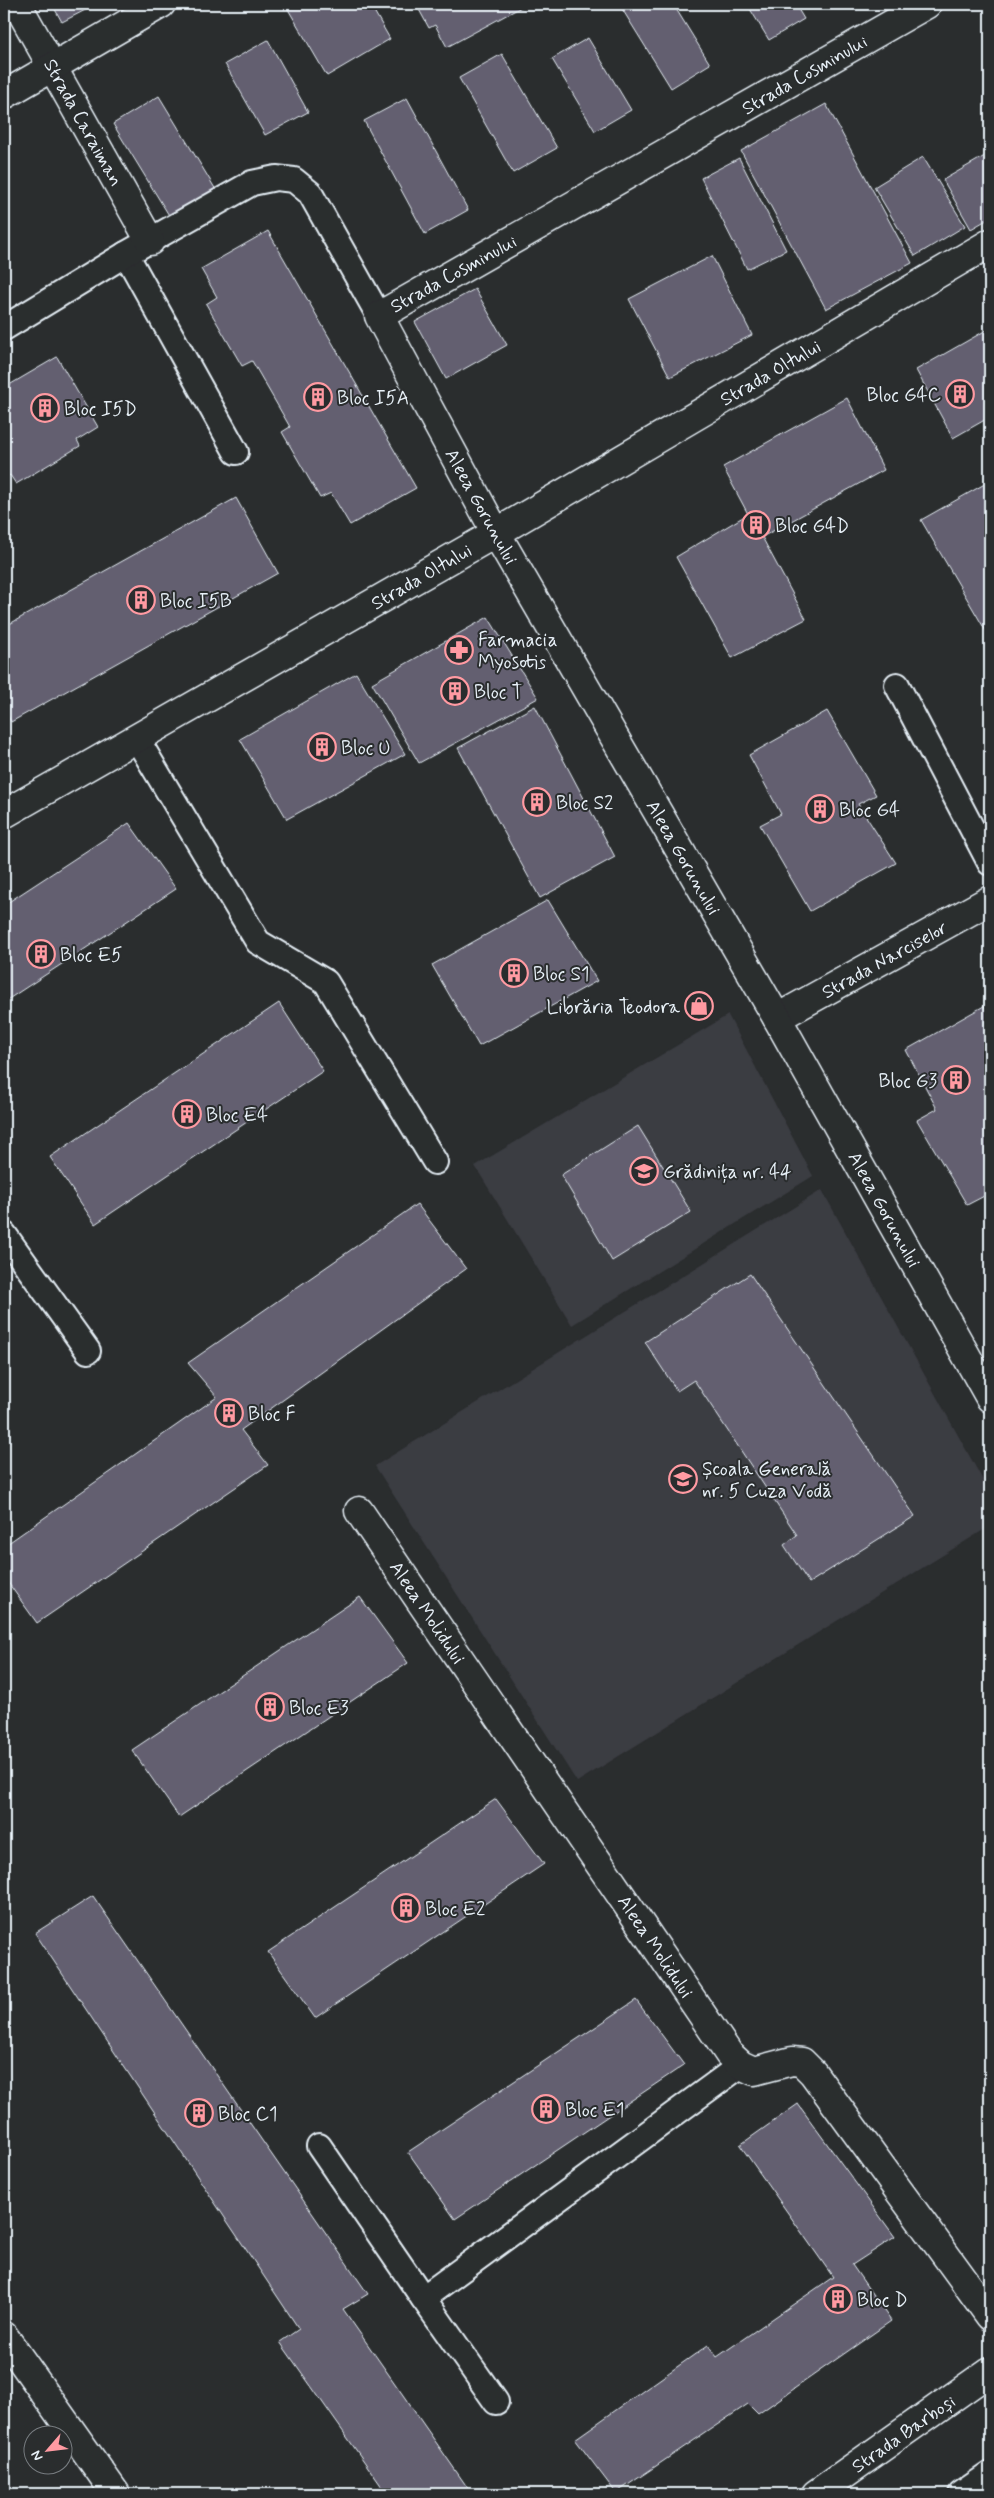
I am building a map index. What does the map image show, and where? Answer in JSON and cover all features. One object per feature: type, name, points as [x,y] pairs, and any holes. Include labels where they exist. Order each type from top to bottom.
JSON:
[{"type":"street","name":"Strada Caraiman","points":[[17,4],[150,241]]},
{"type":"street","points":[[4,95],[161,4]]},
{"type":"street","name":"Strada Cosminului","points":[[379,316],[927,4]]},
{"type":"street","name":"Strada Oltului","points":[[4,814],[496,533],[990,243]]},
{"type":"street","name":"Aleea Gorunului","points":[[379,316],[496,533],[778,1018],[990,1398]]},
{"type":"street","name":"Strada Narciselor","points":[[778,1018],[990,900]]},
{"type":"street","name":"Aleea Molidului","points":[[359,1511],[729,2054],[742,2065]]},
{"type":"street","points":[[742,2065],[754,2071],[792,2061],[802,2062],[813,2073],[990,2316]]},
{"type":"street","points":[[4,2336],[116,2494]]},
{"type":"street","name":"Strada Barboși","points":[[816,2494],[990,2371]]},
{"type":"lane","name":"Strada Cosminului","points":[[4,328],[126,254],[252,183],[276,178],[294,180],[310,194],[379,316]]},
{"type":"lane","points":[[126,254],[236,452]]},
{"type":"lane","points":[[897,685],[990,863]]},
{"type":"lane","points":[[137,739],[258,942],[326,982],[436,1162]]},
{"type":"lane","points":[[4,1234],[88,1351]]},
{"type":"lane","points":[[423,2298],[742,2065]]},
{"type":"lane","points":[[319,2146],[496,2402]]},
{"type":"lane","points":[[961,2494],[990,2474]]},
{"type":"shaded area","name":"Grădinița nr. 44","points":[[728,1015],[813,1176],[572,1325],[475,1166]]},
{"type":"shaded area","name":"Școala Generală nr. 5 Cuza Vodă","points":[[822,1190],[990,1493],[990,1526],[577,1782],[375,1466]]},
{"type":"building","points":[[52,4],[97,4],[62,22]]},
{"type":"building","points":[[285,4],[370,4],[390,39],[327,76]]},
{"type":"building","points":[[416,4],[525,5],[447,47],[435,25],[429,28]]},
{"type":"building","points":[[619,4],[673,4],[710,64],[671,88]]},
{"type":"building","points":[[747,4],[795,4],[804,19],[769,40]]},
{"type":"building","points":[[588,38],[631,110],[595,131],[552,59]]},
{"type":"building","points":[[268,40],[308,112],[265,135],[225,64]]},
{"type":"building","points":[[502,54],[557,148],[513,173],[459,78]]},
{"type":"building","points":[[159,96],[216,190],[170,217],[113,124]]},
{"type":"building","points":[[407,98],[468,210],[425,234],[364,121]]},
{"type":"building","points":[[826,104],[912,263],[826,309],[741,151]]},
{"type":"building","points":[[990,153],[990,218],[971,229],[943,180]]},
{"type":"building","points":[[923,157],[965,226],[915,256],[874,187]]},
{"type":"building","points":[[739,158],[786,250],[747,269],[701,178]]},
{"type":"building","name":"Bloc I5A","points":[[268,231],[416,488],[350,525],[331,493],[320,498],[282,432],[290,427],[252,361],[242,366],[206,304],[217,297],[201,269]]},
{"type":"building","points":[[712,256],[752,335],[670,377],[629,299]]},
{"type":"building","points":[[475,289],[507,345],[446,379],[415,322]]},
{"type":"building","name":"Bloc G4C","points":[[990,328],[990,417],[953,438],[916,370]]},
{"type":"building","name":"Bloc I5D","points":[[57,357],[98,427],[77,440],[80,446],[16,484],[10,475],[4,479],[4,388]]},
{"type":"building","name":"Bloc G4D","points":[[847,398],[884,470],[762,537],[806,619],[732,658],[676,557],[748,514],[723,467]]},
{"type":"building","points":[[990,481],[990,638],[921,520]]},
{"type":"building","name":"Bloc I5B","points":[[236,498],[278,573],[11,722],[4,709],[4,627]]},
{"type":"building","name":"Bloc T","points":[[488,617],[538,698],[419,763],[372,683]]},
{"type":"building","name":"Bloc U","points":[[356,673],[405,754],[287,819],[240,739]]},
{"type":"building","name":"Bloc S2","points":[[535,706],[615,857],[540,898],[458,748]]},
{"type":"building","name":"Bloc G4","points":[[827,711],[876,795],[858,804],[896,863],[810,911],[760,825],[781,814],[749,755]]},
{"type":"building","name":"Bloc E5","points":[[129,823],[176,889],[4,1002],[4,905]]},
{"type":"building","name":"Bloc S1","points":[[548,900],[597,981],[479,1046],[432,965]]},
{"type":"building","name":"Bloc E4","points":[[279,1003],[323,1071],[95,1224],[50,1157]]},
{"type":"building","name":"Bloc G3","points":[[984,1006],[990,1016],[990,1193],[967,1205],[917,1120],[937,1109],[906,1050]]},
{"type":"building","points":[[638,1126],[691,1212],[612,1261],[561,1175]]},
{"type":"building","name":"Bloc F","points":[[417,1204],[466,1269],[241,1430],[268,1465],[37,1623],[4,1577],[4,1546],[217,1397],[188,1363]]},
{"type":"building","points":[[750,1274],[915,1516],[809,1583],[784,1545],[797,1535],[694,1380],[677,1391],[645,1342]]},
{"type":"building","name":"Bloc E3","points":[[360,1597],[408,1663],[179,1817],[132,1750]]},
{"type":"building","name":"Bloc E2","points":[[496,1799],[544,1864],[315,2018],[268,1952]]},
{"type":"building","name":"Bloc C1","points":[[93,1896],[368,2294],[343,2309],[472,2494],[387,2494],[280,2342],[299,2329],[35,1933]]},
{"type":"building","name":"Bloc E1","points":[[636,2000],[684,2065],[455,2219],[408,2152]]},
{"type":"building","name":"Bloc D","points":[[798,2104],[895,2237],[852,2265],[891,2321],[758,2414],[748,2404],[616,2493],[575,2439],[708,2345],[717,2357],[833,2277],[740,2145]]},
{"type":"place","name":"Bloc G4C","points":[[960,394]]},
{"type":"place","name":"Bloc I5A","points":[[318,397]]},
{"type":"place","name":"Bloc I5D","points":[[45,408]]},
{"type":"place","name":"Bloc G4D","points":[[756,525]]},
{"type":"place","name":"Bloc I5B","points":[[141,600]]},
{"type":"place","name":"Farmacia Myosotis","points":[[459,650]]},
{"type":"place","name":"Bloc T","points":[[455,691]]},
{"type":"place","name":"Bloc U","points":[[322,747]]},
{"type":"place","name":"Bloc S2","points":[[537,802]]},
{"type":"place","name":"Bloc G4","points":[[820,809]]},
{"type":"place","name":"Bloc E5","points":[[41,954]]},
{"type":"place","name":"Bloc S1","points":[[514,973]]},
{"type":"place","name":"Librăria Teodora","points":[[699,1006]]},
{"type":"place","name":"Bloc G3","points":[[956,1080]]},
{"type":"place","name":"Bloc E4","points":[[187,1114]]},
{"type":"place","name":"Grădinița nr. 44","points":[[644,1171]]},
{"type":"place","name":"Bloc F","points":[[229,1413]]},
{"type":"place","name":"Școala Generală nr. 5 Cuza Vodă","points":[[683,1479]]},
{"type":"place","name":"Bloc E3","points":[[270,1707]]},
{"type":"place","name":"Bloc E2","points":[[406,1908]]},
{"type":"place","name":"Bloc E1","points":[[546,2109]]},
{"type":"place","name":"Bloc C1","points":[[199,2113]]},
{"type":"place","name":"Bloc D","points":[[838,2299]]}]
